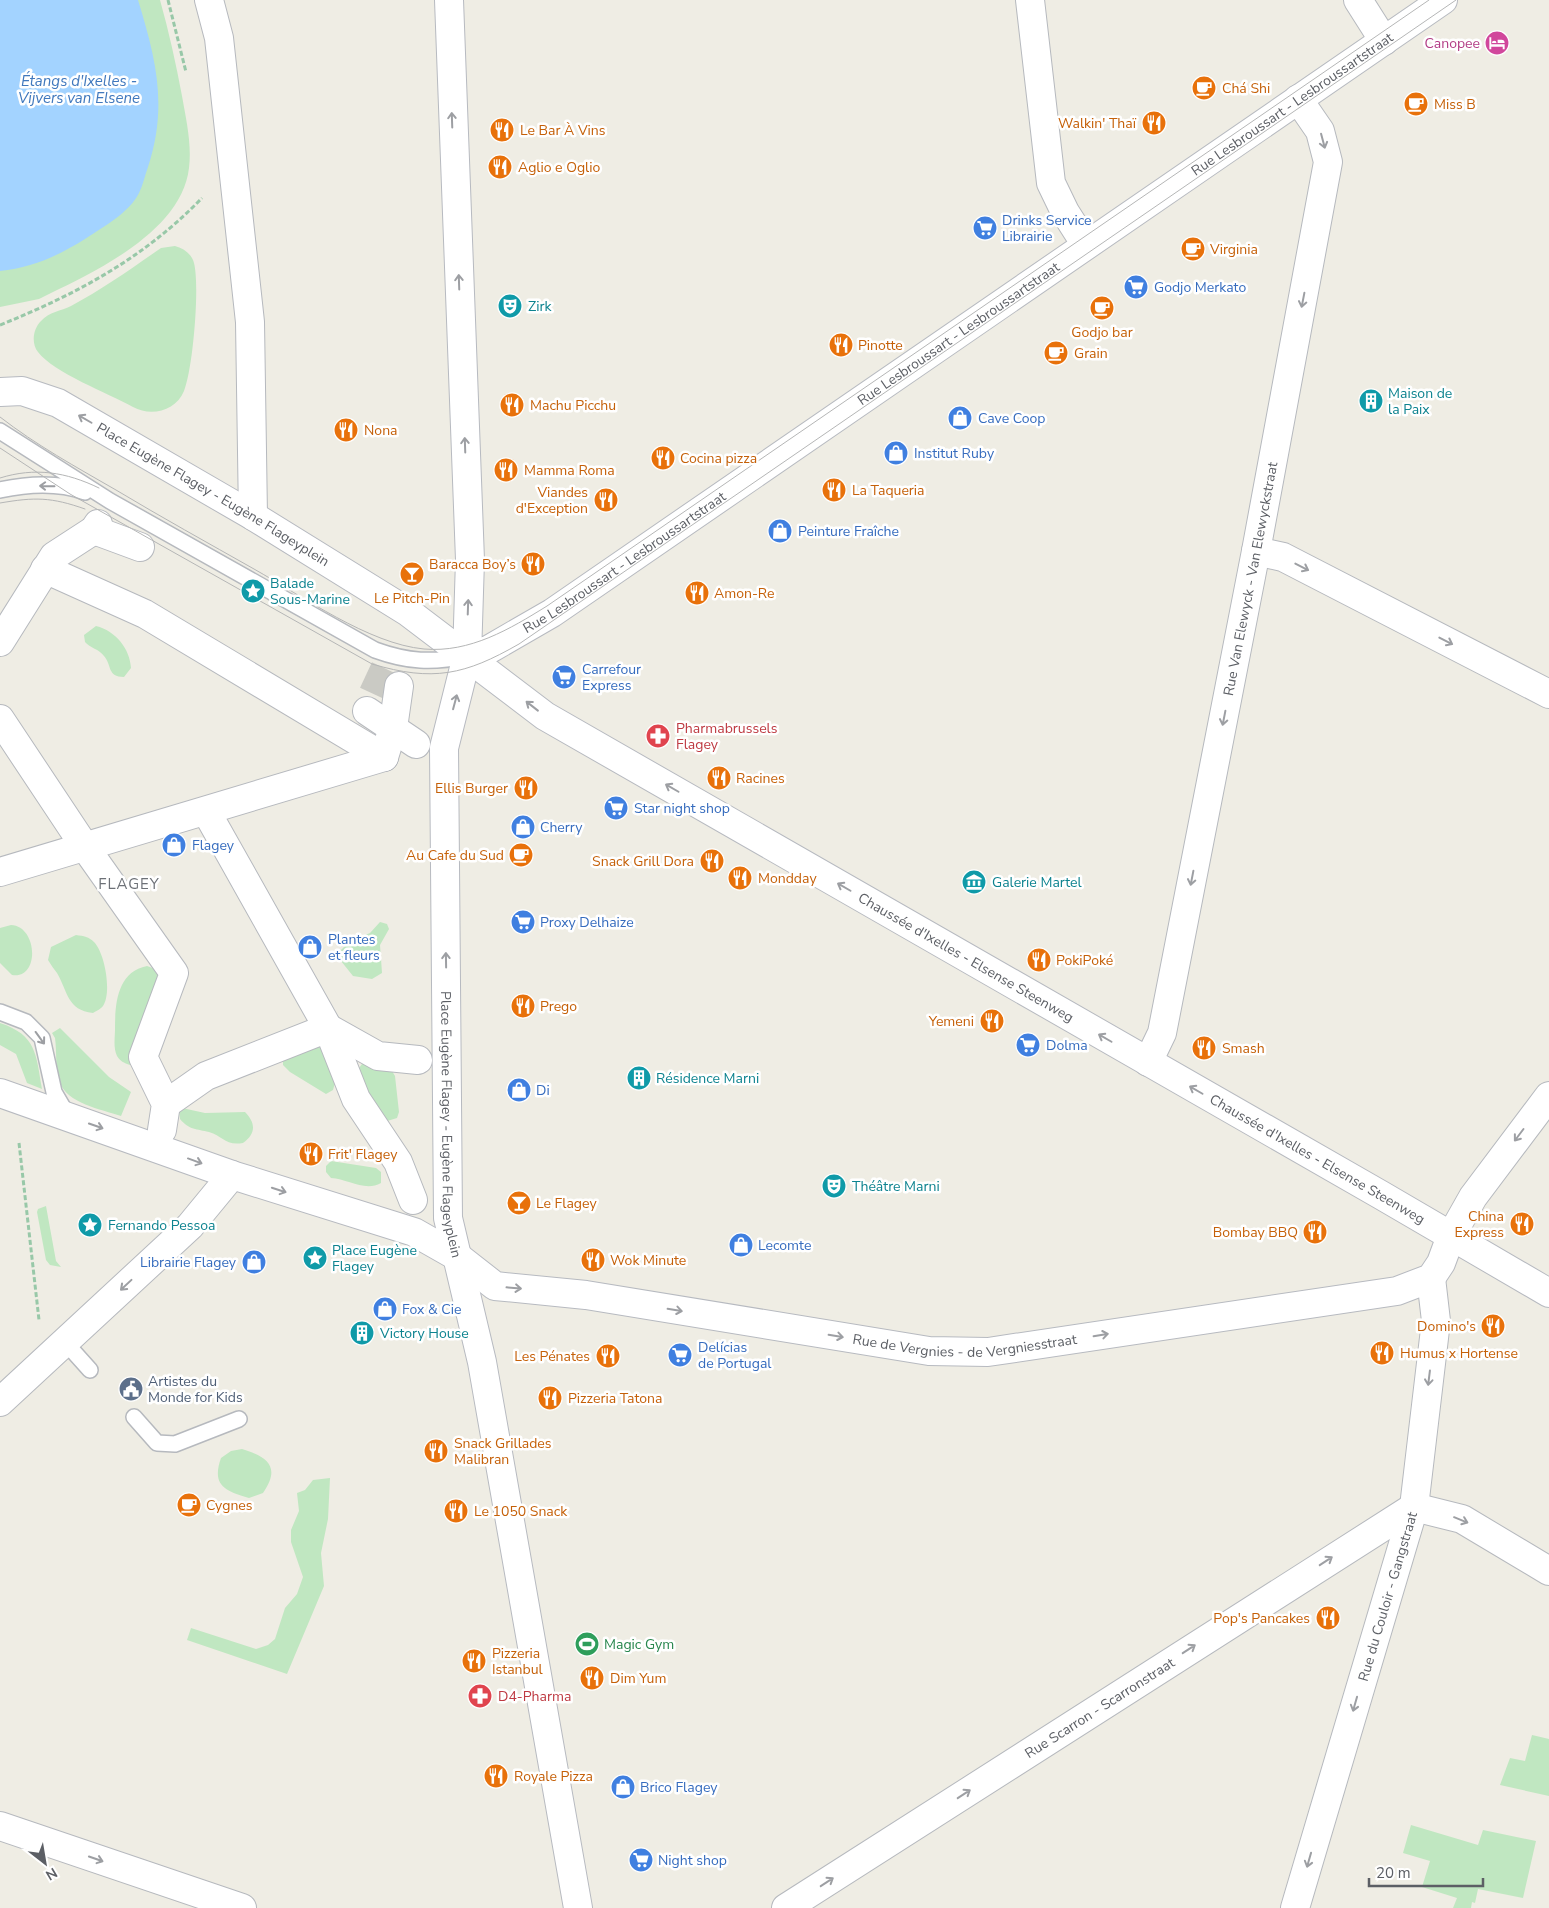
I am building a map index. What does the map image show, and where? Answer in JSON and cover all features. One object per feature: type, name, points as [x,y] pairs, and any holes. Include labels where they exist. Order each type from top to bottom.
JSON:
[{"type":"street","points":[[209,0],[219,38],[250,322],[253,516]]},
{"type":"street","points":[[449,0],[470,560],[467,656]]},
{"type":"street","points":[[1030,0],[1051,183],[1065,212],[1086,245]]},
{"type":"street","points":[[1358,0],[1384,41]]},
{"type":"street","name":"Rue Lesbroussart - Lesbroussartstraat","points":[[467,656],[488,650],[552,613],[1443,0]]},
{"type":"street","name":"Rue Van Elewyck - Van Elewyckstraat","points":[[1148,1062],[1162,1033],[1256,551],[1328,162],[1320,131],[1298,99]]},
{"type":"street","name":"Place Eugène Flagey - Eugène Flageyplein","points":[[0,392],[22,391],[58,404],[253,516],[408,612],[467,656],[444,748],[448,1218],[458,1257]]},
{"type":"street","points":[[0,642],[54,556],[101,518],[140,547]]},
{"type":"street","points":[[1256,551],[1283,558],[1549,694]]},
{"type":"street","points":[[45,569],[145,614],[384,757]]},
{"type":"street","name":"Chaussée d'Ixelles - Elsense Steenweg","points":[[467,656],[545,716],[1549,1293]]},
{"type":"street","points":[[384,757],[393,728],[399,686]]},
{"type":"street","points":[[367,711],[416,744]]},
{"type":"street","points":[[0,719],[85,847],[174,973],[143,1057],[164,1117],[206,1076],[328,1028]]},
{"type":"street","points":[[0,872],[384,757]]},
{"type":"street","points":[[206,810],[328,1028],[356,1099],[398,1162],[413,1200]]},
{"type":"street","points":[[328,1028],[378,1056],[418,1060]]},
{"type":"street","name":"Place Eugène Flagey - Eugène Flageyplein","points":[[0,1093],[232,1175],[414,1232],[458,1257]]},
{"type":"street","points":[[1431,1278],[1441,1263],[1451,1236],[1473,1197],[1549,1096]]},
{"type":"street","points":[[0,1402],[190,1226],[232,1175]]},
{"type":"street","points":[[458,1257],[482,1362],[578,1908]]},
{"type":"street","name":"Rue de Vergnies - de Vergniesstraat","points":[[458,1257],[495,1286],[586,1295],[929,1351],[988,1352],[1392,1292],[1431,1278]]},
{"type":"street","name":"Rue du Couloir - Gangstraat","points":[[1295,1908],[1414,1507],[1436,1321],[1431,1278]]},
{"type":"street","points":[[1414,1507],[1462,1519],[1549,1571]]},
{"type":"street","name":"Rue Scarron - Scarronstraat","points":[[786,1908],[1414,1507]]},
{"type":"street","points":[[0,1826],[242,1908]]},
{"type":"lane","points":[[0,431],[101,518],[375,650],[399,658],[438,662],[467,656]]},
{"type":"lane","points":[[0,490],[22,485],[69,486],[101,518]]},
{"type":"lane","points":[[0,1012],[26,1022],[42,1038],[54,1092],[68,1116]]},
{"type":"lane","points":[[64,1341],[90,1370]]},
{"type":"lane","points":[[134,1417],[157,1443],[175,1444],[239,1419]]},
{"type":"path","points":[[0,325],[46,306],[128,262],[175,226],[234,164]]},
{"type":"path","points":[[20,1143],[39,1320]]},
{"type":"green space","name":"Étangs d'Ixelles - Vijvers van Elsene","points":[[0,0],[160,0],[180,84],[190,150],[189,168],[183,190],[172,210],[136,244],[93,272],[39,299],[0,307]]},
{"type":"green space","points":[[175,246],[187,252],[193,260],[196,274],[196,308],[187,380],[184,391],[175,403],[155,412],[140,410],[68,375],[38,352],[34,344],[34,336],[38,324],[44,318],[94,293],[161,248]]},
{"type":"green space","points":[[96,626],[116,636],[125,648],[131,668],[124,677],[112,673],[102,654],[85,642],[84,635]]},
{"type":"green space","points":[[380,922],[387,924],[389,929],[380,945],[382,973],[372,979],[353,976],[341,961],[341,950],[349,942],[370,933]]},
{"type":"green space","points":[[11,925],[20,928],[26,934],[31,943],[32,952],[31,962],[27,969],[21,974],[12,975],[0,963],[0,928]]},
{"type":"green space","points":[[76,935],[90,939],[98,947],[106,973],[106,1000],[102,1007],[93,1013],[84,1011],[73,1004],[48,960],[51,947]]},
{"type":"green space","points":[[147,966],[158,970],[165,976],[135,1062],[130,1065],[119,1059],[115,1050],[117,1000],[120,990],[129,975],[137,969]]},
{"type":"green space","points":[[0,1023],[12,1028],[28,1040],[36,1056],[42,1089],[27,1083],[16,1054],[0,1045]]},
{"type":"green space","points":[[60,1028],[109,1077],[131,1092],[121,1116],[86,1105],[63,1089],[58,1076],[55,1038],[52,1033]]},
{"type":"green space","points":[[320,1043],[335,1083],[333,1090],[326,1094],[290,1072],[283,1065],[283,1059]]},
{"type":"green space","points":[[372,1061],[392,1071],[395,1076],[399,1112],[397,1118],[384,1122],[356,1072],[362,1064]]},
{"type":"green space","points":[[182,1108],[205,1113],[245,1112],[253,1124],[252,1132],[243,1143],[228,1142],[214,1134],[187,1125],[180,1119],[179,1110]]},
{"type":"green space","points":[[331,1161],[376,1168],[381,1172],[381,1183],[363,1186],[331,1178],[326,1172],[326,1166]]},
{"type":"green space","points":[[46,1206],[56,1261],[61,1267],[50,1265],[46,1260],[37,1212],[38,1209]]},
{"type":"green space","points":[[242,1449],[265,1460],[271,1470],[271,1476],[263,1493],[249,1498],[227,1490],[219,1481],[218,1475],[221,1458],[231,1451]]},
{"type":"green space","points":[[330,1478],[328,1519],[321,1553],[324,1586],[287,1674],[187,1640],[191,1628],[256,1649],[268,1645],[275,1639],[285,1608],[297,1594],[303,1577],[291,1542],[291,1530],[299,1511],[297,1493],[305,1490],[313,1480]]},
{"type":"green space","points":[[1532,1735],[1549,1739],[1549,1796],[1500,1785],[1510,1758],[1525,1761]]},
{"type":"green space","points":[[1411,1825],[1478,1845],[1483,1830],[1536,1841],[1523,1898],[1478,1889],[1475,1903],[1472,1902],[1471,1908],[1453,1908],[1457,1898],[1422,1887],[1430,1861],[1403,1853]]},
{"type":"water","name":"Étangs d'Ixelles - Vijvers van Elsene","points":[[0,0],[138,0],[150,42],[157,83],[158,103],[154,145],[148,167],[142,187],[129,207],[107,224],[65,251],[33,264],[0,271]]},
{"type":"tunnel","points":[[366,675],[398,690]]},
{"type":"tram line","points":[[0,417],[71,464],[314,605],[359,629],[403,645],[424,649],[441,649],[473,643],[504,631],[547,606],[1429,0]]},
{"type":"tram line","points":[[0,448],[70,494],[372,664],[394,670],[431,674],[465,669],[482,663],[519,644],[1456,0]]},
{"type":"tram line","points":[[0,478],[26,473],[50,473],[75,478],[99,488]]},
{"type":"tram line","points":[[0,503],[43,499],[85,509]]},
{"type":"place","name":"Canopee","points":[[1497,43]]},
{"type":"place","name":"Chá Shi","points":[[1204,88]]},
{"type":"place","name":"Miss B","points":[[1416,104]]},
{"type":"place","name":"Walkin' Thaï","points":[[1154,123]]},
{"type":"place","name":"Le Bar À Vins","points":[[502,130]]},
{"type":"place","name":"Aglio e Oglio","points":[[500,167]]},
{"type":"place","name":"Drinks Service Librairie","points":[[985,228]]},
{"type":"place","name":"Virginia","points":[[1193,249]]},
{"type":"place","name":"Godjo Merkato","points":[[1136,287]]},
{"type":"place","name":"Zirk","points":[[510,306]]},
{"type":"place","name":"Godjo bar","points":[[1102,308]]},
{"type":"place","name":"Pinotte","points":[[841,345]]},
{"type":"place","name":"Grain","points":[[1056,353]]},
{"type":"place","name":"Maison de la Paix","points":[[1371,401]]},
{"type":"place","name":"Machu Picchu","points":[[512,405]]},
{"type":"place","name":"Cave Coop","points":[[960,418]]},
{"type":"place","name":"Nona","points":[[346,430]]},
{"type":"place","name":"Institut Ruby","points":[[896,453]]},
{"type":"place","name":"Cocina pizza","points":[[663,458]]},
{"type":"place","name":"Mamma Roma","points":[[506,470]]},
{"type":"place","name":"La Taqueria","points":[[834,490]]},
{"type":"place","name":"Viandes d'Exception","points":[[606,500]]},
{"type":"place","name":"Peinture Fraîche","points":[[780,531]]},
{"type":"place","name":"Baracca Boy’s","points":[[533,564]]},
{"type":"place","name":"Le Pitch-Pin","points":[[412,574]]},
{"type":"place","name":"Balade Sous-Marine","points":[[253,591]]},
{"type":"place","name":"Amon-Re","points":[[697,593]]},
{"type":"place","name":"Carrefour Express","points":[[564,677]]},
{"type":"place","name":"Pharmabrussels Flagey","points":[[658,736]]},
{"type":"place","name":"Racines","points":[[719,778]]},
{"type":"place","name":"Ellis Burger","points":[[526,788]]},
{"type":"place","name":"Star night shop","points":[[616,808]]},
{"type":"place","name":"Cherry","points":[[523,827]]},
{"type":"place","name":"Flagey","points":[[174,845]]},
{"type":"place","name":"Au Cafe du Sud","points":[[521,855]]},
{"type":"place","name":"Snack Grill Dora","points":[[712,861]]},
{"type":"place","name":"Mondday","points":[[740,878]]},
{"type":"place","name":"Galerie Martel","points":[[974,882]]},
{"type":"place","name":"Proxy Delhaize","points":[[523,922]]},
{"type":"place","name":"Plantes et fleurs","points":[[310,947]]},
{"type":"place","name":"PokiPoké","points":[[1039,960]]},
{"type":"place","name":"Prego","points":[[523,1006]]},
{"type":"place","name":"Yemeni","points":[[992,1021]]},
{"type":"place","name":"Dolma","points":[[1028,1045]]},
{"type":"place","name":"Smash","points":[[1204,1048]]},
{"type":"place","name":"Résidence Marni","points":[[639,1078]]},
{"type":"place","name":"Di","points":[[519,1090]]},
{"type":"place","name":"Frit' Flagey","points":[[311,1154]]},
{"type":"place","name":"Théâtre Marni","points":[[834,1186]]},
{"type":"place","name":"Le Flagey","points":[[519,1203]]},
{"type":"place","name":"China Express","points":[[1522,1224]]},
{"type":"place","name":"Fernando Pessoa","points":[[90,1225]]},
{"type":"place","name":"Bombay BBQ","points":[[1315,1232]]},
{"type":"place","name":"Lecomte","points":[[741,1245]]},
{"type":"place","name":"Place Eugène Flagey","points":[[315,1258]]},
{"type":"place","name":"Wok Minute","points":[[593,1260]]},
{"type":"place","name":"Librairie Flagey","points":[[254,1262]]},
{"type":"place","name":"Fox & Cie","points":[[385,1309]]},
{"type":"place","name":"Domino's","points":[[1493,1326]]},
{"type":"place","name":"Victory House","points":[[362,1333]]},
{"type":"place","name":"Humus x Hortense","points":[[1382,1353]]},
{"type":"place","name":"Delícias de Portugal","points":[[680,1355]]},
{"type":"place","name":"Les Pénates","points":[[608,1356]]},
{"type":"place","name":"Artistes du Monde for Kids","points":[[131,1389]]},
{"type":"place","name":"Pizzeria Tatona","points":[[550,1398]]},
{"type":"place","name":"Snack Grillades Malibran","points":[[436,1451]]},
{"type":"place","name":"Cygnes","points":[[189,1505]]},
{"type":"place","name":"Le 1050 Snack","points":[[456,1511]]},
{"type":"place","name":"Pop's Pancakes","points":[[1328,1618]]},
{"type":"place","name":"Magic Gym","points":[[587,1644]]},
{"type":"place","name":"Pizzeria Istanbul","points":[[474,1661]]},
{"type":"place","name":"Dim Yum","points":[[592,1678]]},
{"type":"place","name":"D4-Pharma","points":[[480,1696]]},
{"type":"place","name":"Royale Pizza","points":[[496,1776]]},
{"type":"place","name":"Brico Flagey","points":[[623,1787]]},
{"type":"place","name":"Night shop","points":[[641,1860]]},
{"type":"district","name":"FLAGEY","points":[[129,884]]}]
